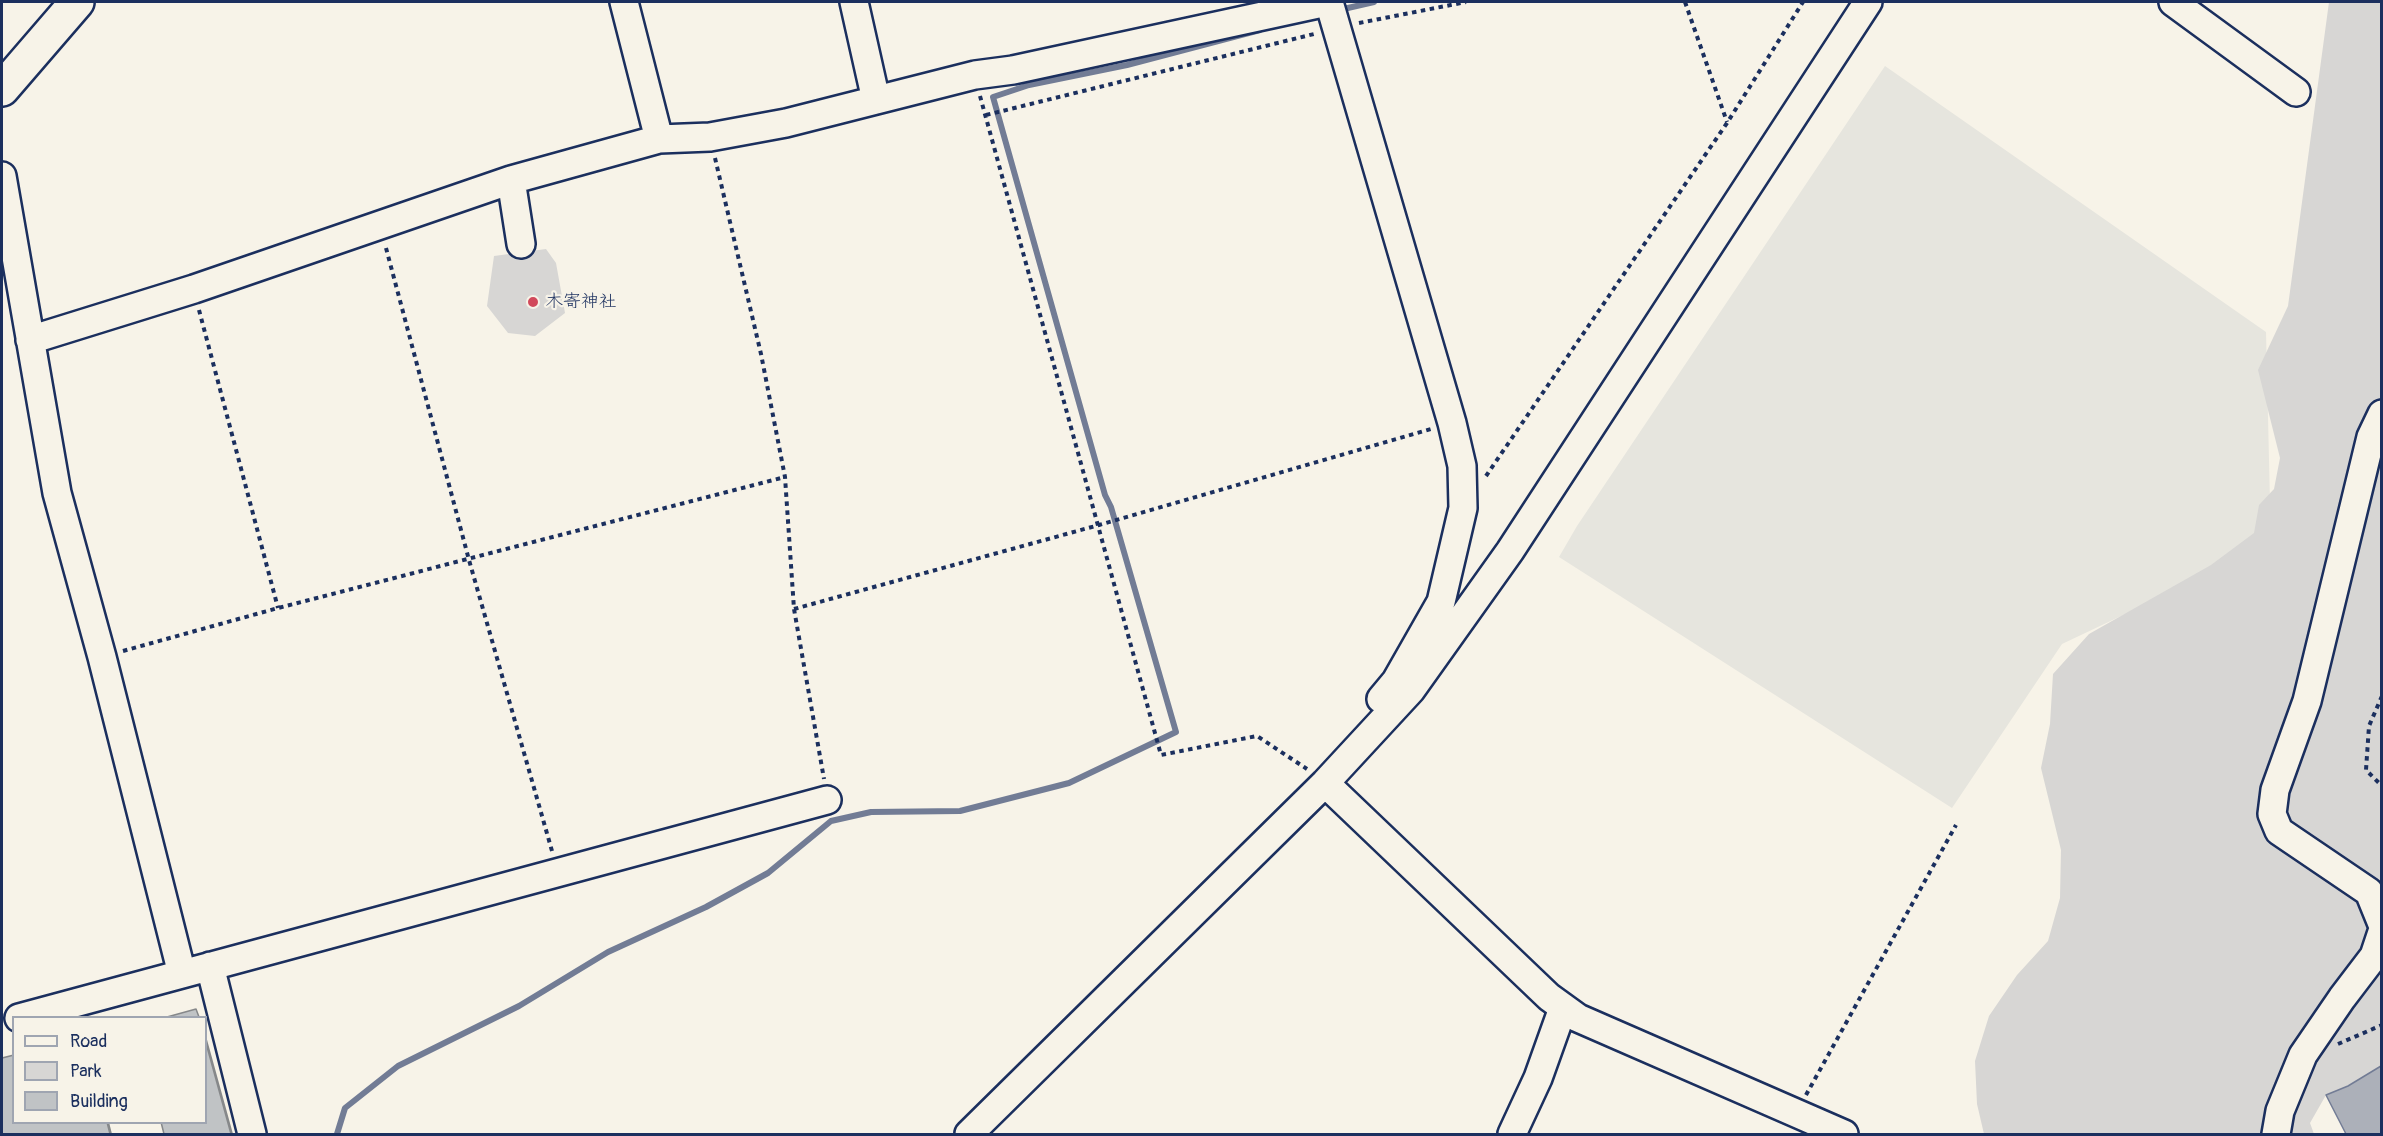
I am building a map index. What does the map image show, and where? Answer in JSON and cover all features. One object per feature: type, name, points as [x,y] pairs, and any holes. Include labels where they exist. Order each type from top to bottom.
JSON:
[{"type":"main road","points":[[2,89],[77,2]]},
{"type":"street","points":[[624,2],[659,139]]},
{"type":"street","points":[[854,2],[876,99]]},
{"type":"street","points":[[30,340],[194,289],[380,227],[511,180],[659,139],[710,137],[786,123],[975,75],[1013,70],[1328,2],[1452,423],[1462,466],[1463,508],[1441,602],[1396,681],[1364,721],[1371,732]]},
{"type":"street","points":[[969,1134],[1325,783],[1411,690],[1510,551],[1868,2]]},
{"type":"street","points":[[2173,2],[2296,92]]},
{"type":"street","points":[[2,176],[57,492],[102,657],[182,974]]},
{"type":"street","points":[[511,180],[521,244]]},
{"type":"street","points":[[2382,414],[2371,437],[2307,701],[2275,790],[2272,814],[2279,831],[2369,892],[2382,924]]},
{"type":"street","points":[[1325,783],[1563,1008],[1578,1018],[1649,1051],[1789,1124],[1844,1134]]},
{"type":"street","points":[[24,1016],[827,800]]},
{"type":"street","points":[[2277,1134],[2280,1111],[2303,1055],[2374,956],[2382,932]]},
{"type":"street","points":[[210,966],[252,1134]]},
{"type":"street","points":[[1512,1134],[1538,1078],[1563,1008]]},
{"type":"path","points":[[986,115],[1337,28],[1466,2]]},
{"type":"path","points":[[1685,2],[1728,123]]},
{"type":"path","points":[[1463,508],[1728,123],[1803,2]]},
{"type":"path","points":[[975,75],[1161,755],[1257,736],[1298,761],[1325,783]]},
{"type":"path","points":[[710,137],[761,354],[785,477],[794,609],[827,800]]},
{"type":"path","points":[[380,227],[469,560],[558,873]]},
{"type":"path","points":[[194,289],[278,608]]},
{"type":"path","points":[[794,609],[1099,525],[1452,423]]},
{"type":"path","points":[[102,657],[278,608],[785,477]]},
{"type":"path","points":[[2382,696],[2369,726],[2366,770],[2382,786]]},
{"type":"path","points":[[1789,1124],[1956,825]]},
{"type":"shaded area","points":[[1885,66],[2266,332],[2271,545],[2062,644],[1952,808],[1559,557],[1577,526]]},
{"type":"shaded area","points":[[2381,1066],[2381,1134],[2346,1134],[2326,1095],[2348,1086]]},
{"type":"green space","points":[[2329,2],[2381,2],[2381,1066],[2348,1086],[2326,1095],[2310,1123],[2314,1134],[1984,1134],[1977,1104],[1975,1061],[1989,1016],[2017,975],[2048,941],[2060,898],[2061,850],[2041,768],[2050,724],[2053,674],[2089,634],[2211,565],[2254,533],[2259,505],[2274,489],[2280,458],[2258,370],[2288,306]]},
{"type":"green space","points":[[546,249],[556,263],[565,313],[535,336],[508,333],[487,306],[494,256]]},
{"type":"building","points":[[196,1009],[199,1016],[171,1016]]},
{"type":"building","points":[[207,1047],[231,1134],[164,1134],[162,1124],[207,1124]]},
{"type":"building","points":[[12,1056],[12,1124],[108,1124],[110,1134],[2,1134],[2,1058]]},
{"type":"waterway","points":[[1339,10],[1374,2]]},
{"type":"waterway","points":[[337,1134],[345,1108],[398,1066],[519,1006],[608,952],[706,907],[768,873],[831,821],[871,812],[960,811],[1069,783],[1176,732],[1111,507],[1105,495],[993,97],[1029,85],[1127,65],[1260,30]]},
{"type":"place","name":"木寄神社","points":[[533,302]]}]
